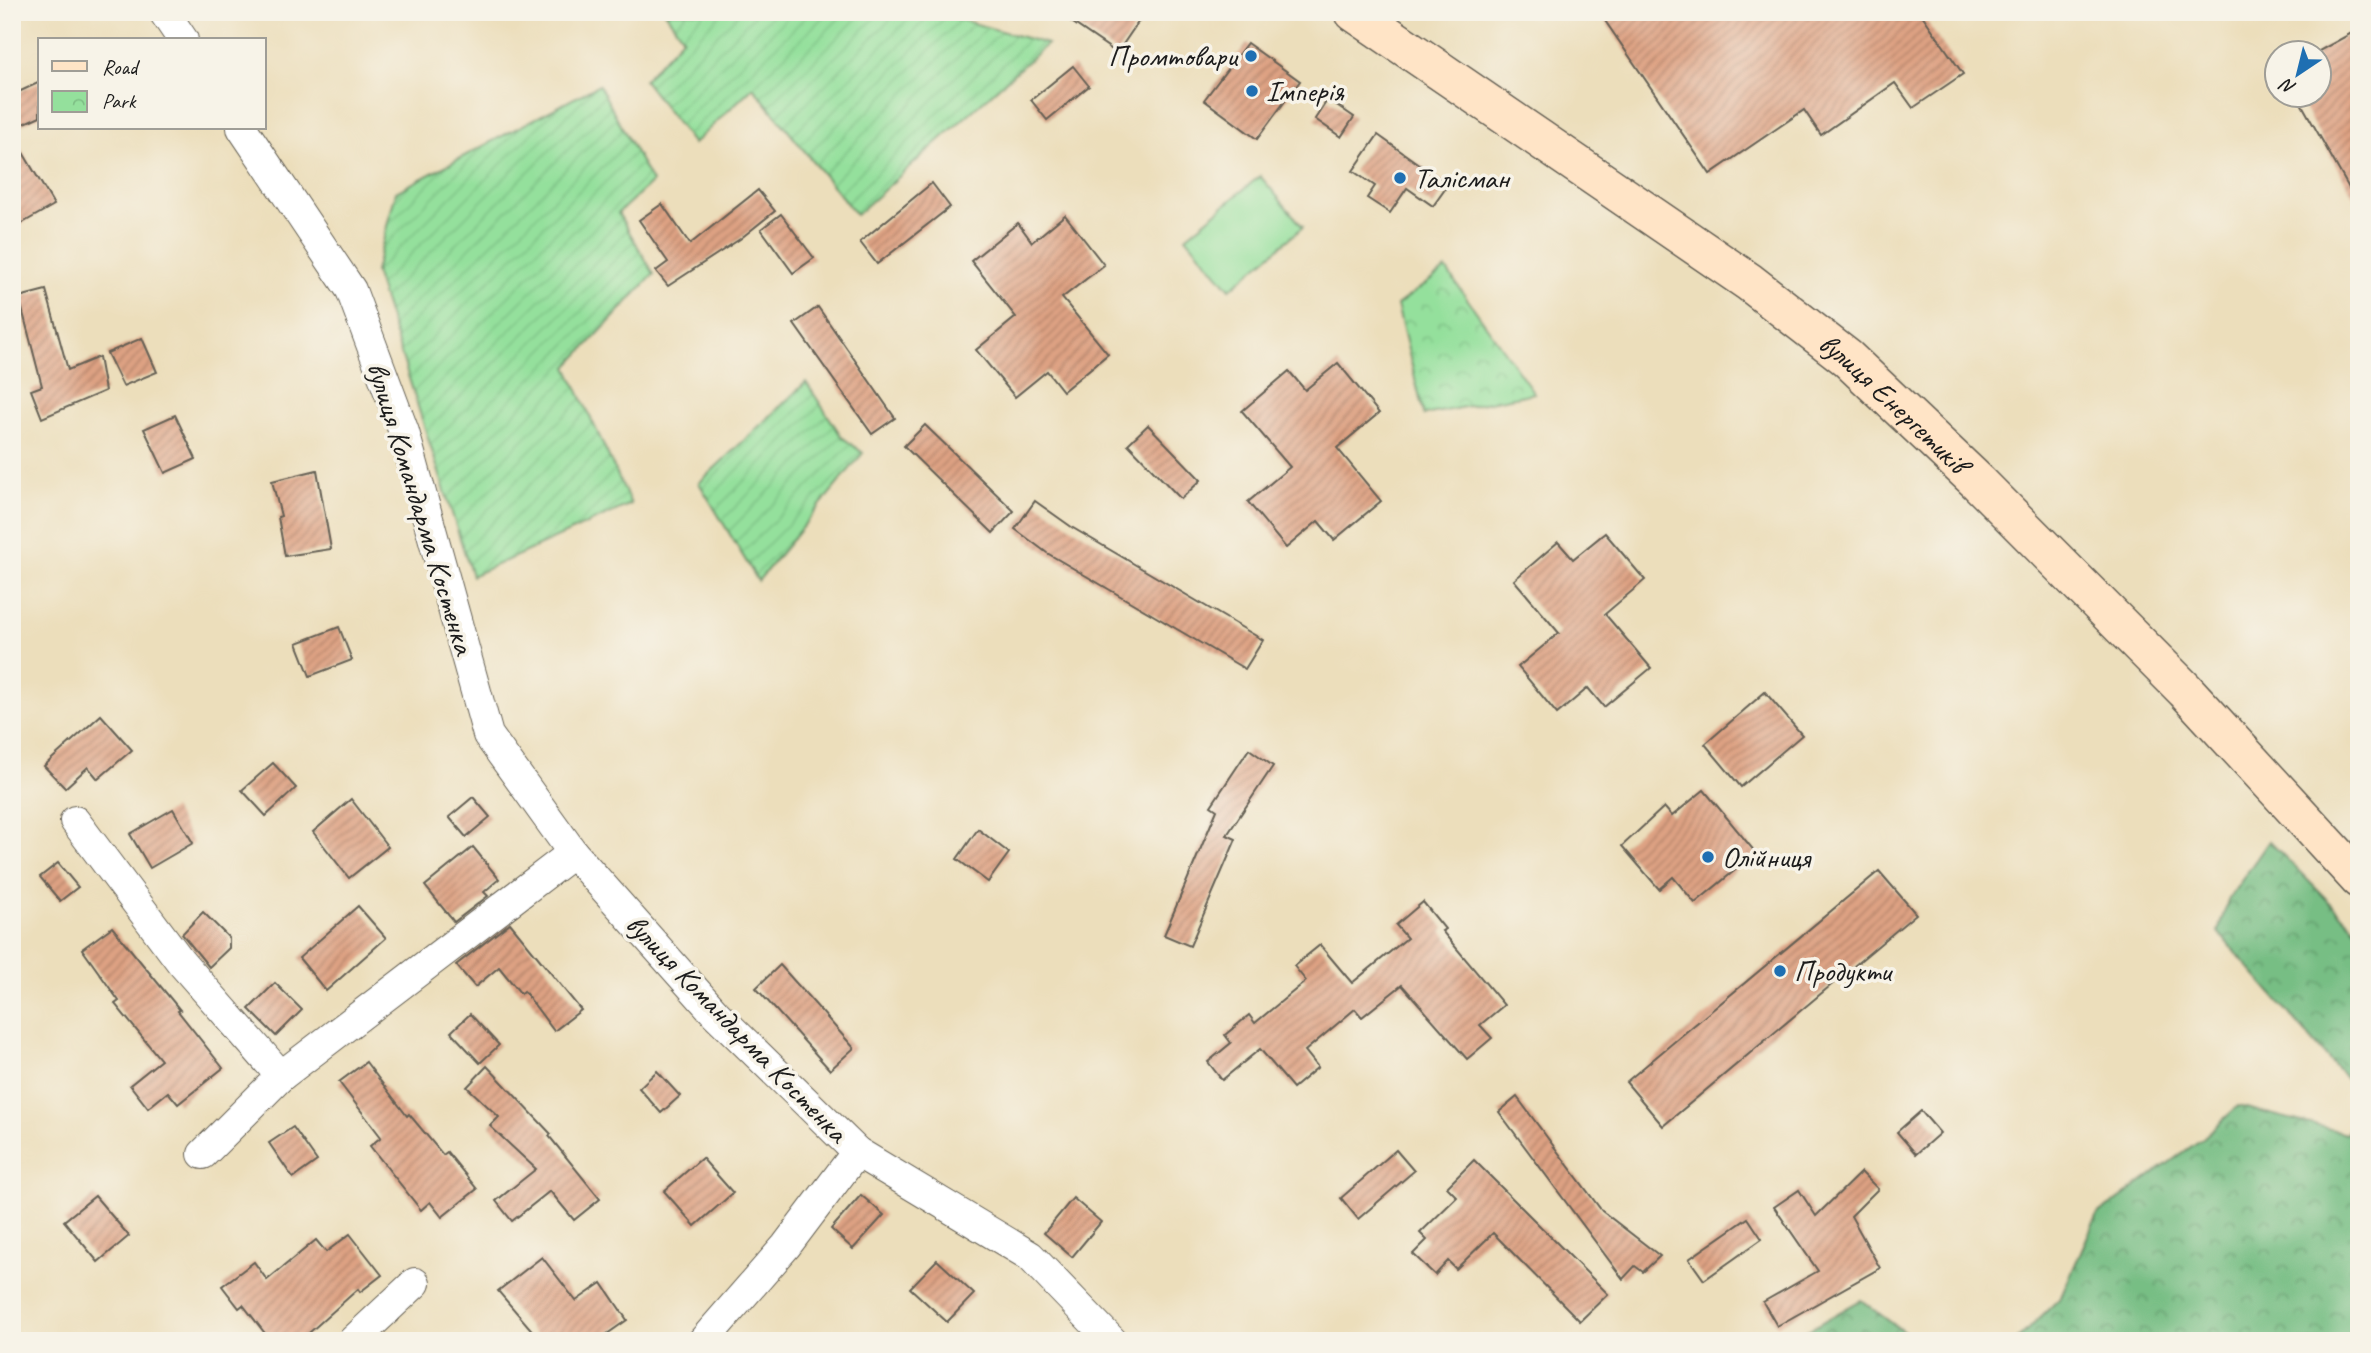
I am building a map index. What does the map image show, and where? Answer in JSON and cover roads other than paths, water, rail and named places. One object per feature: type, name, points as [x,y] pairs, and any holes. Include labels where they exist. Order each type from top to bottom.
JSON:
[{"type":"main road","name":"вулиця Енергетиків","points":[[1354,12],[1731,269],[1847,358],[1979,483],[2185,690],[2359,879]]},
{"type":"street","points":[[164,12],[182,38]]},
{"type":"street","name":"вулиця Командарма Костенка","points":[[243,130],[351,290],[404,432],[488,735],[573,853],[716,1014],[857,1152],[1030,1256],[1112,1341]]},
{"type":"street","points":[[75,821],[181,962],[281,1076]]},
{"type":"street","points":[[203,1154],[281,1076],[573,853]]},
{"type":"street","points":[[703,1341],[786,1246],[857,1152]]},
{"type":"street","points":[[352,1341],[415,1283]]},
{"type":"place","name":"Промтовари","points":[[1251,56]]},
{"type":"place","name":"Імперія","points":[[1252,91]]},
{"type":"place","name":"Талісман","points":[[1400,178]]},
{"type":"place","name":"Олійниця","points":[[1708,857]]},
{"type":"place","name":"Продукти","points":[[1780,971]]}]
